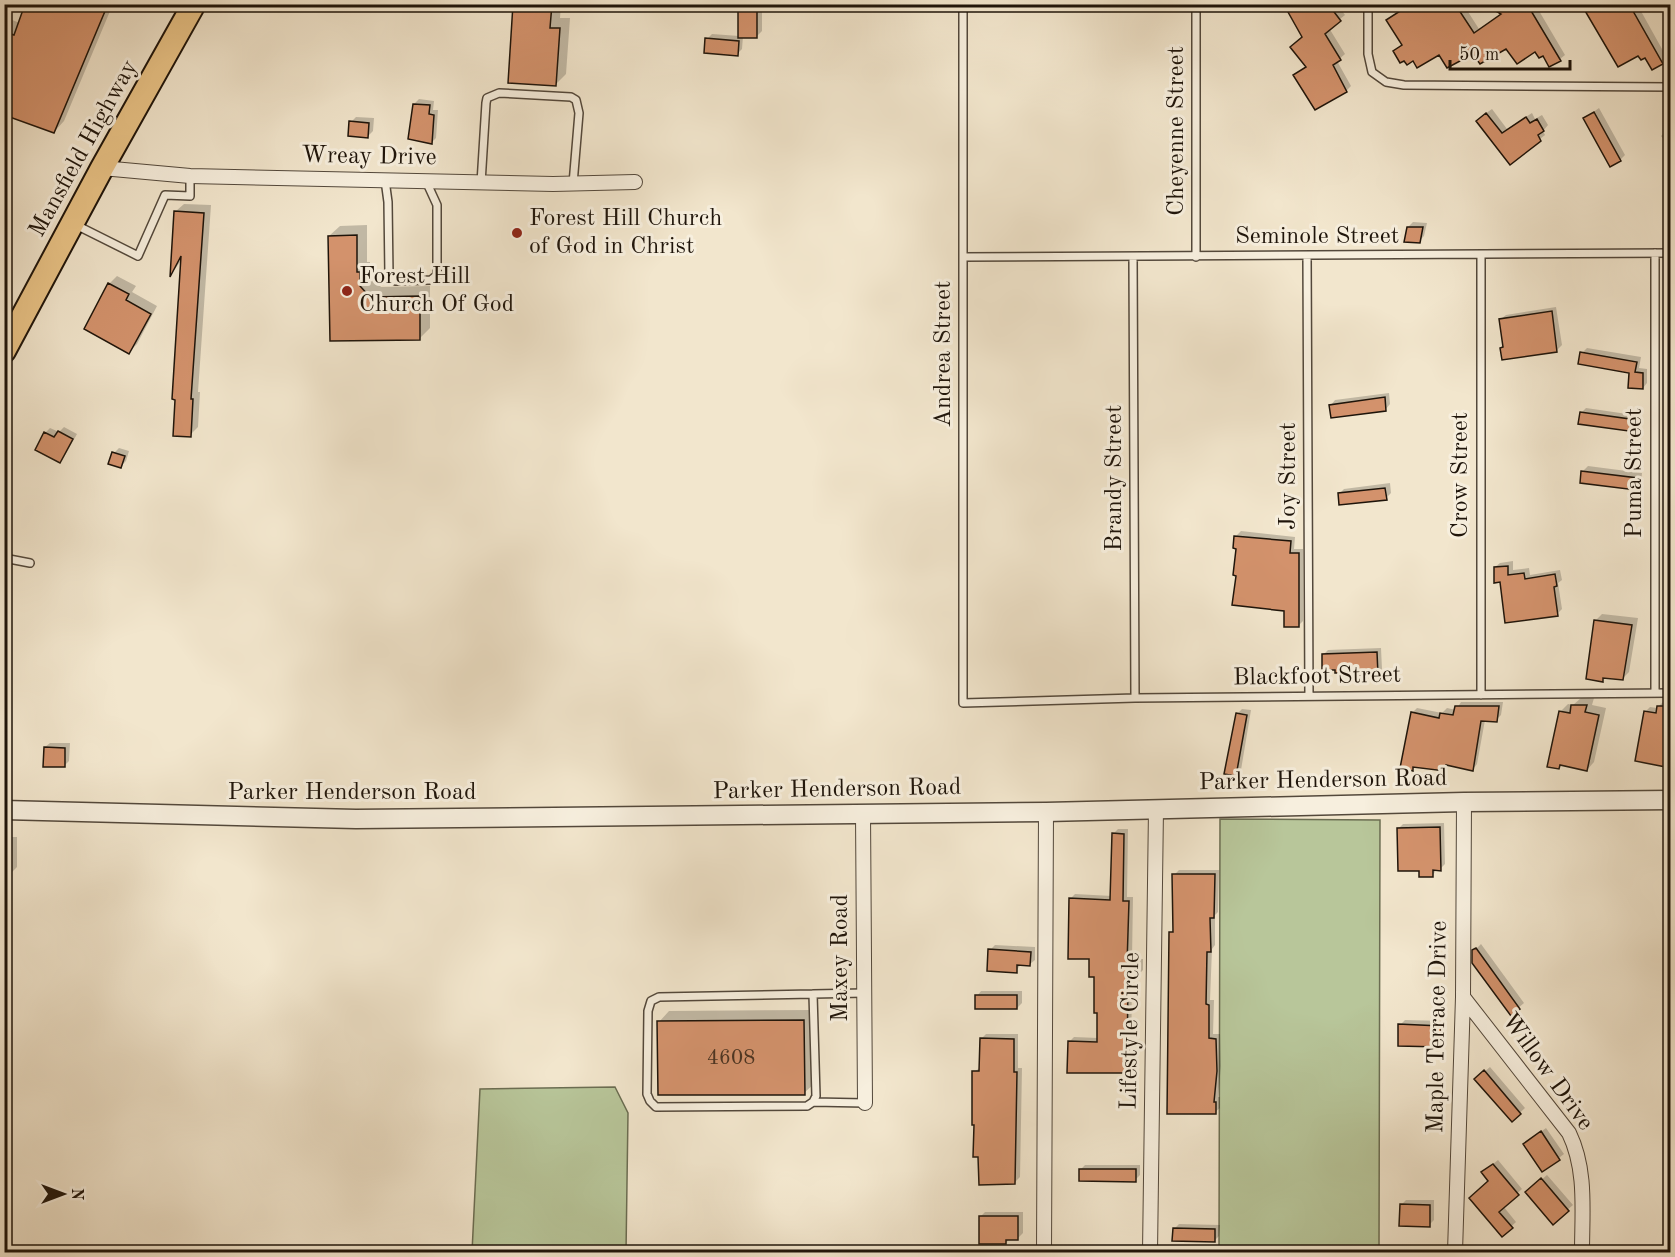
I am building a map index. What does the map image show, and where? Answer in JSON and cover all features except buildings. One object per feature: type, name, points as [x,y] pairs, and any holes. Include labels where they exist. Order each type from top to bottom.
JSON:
[{"type":"main road","name":"Mansfield Highway","points":[[4,351],[102,168],[194,4]]},
{"type":"street","name":"Wreay Drive","points":[[102,168],[190,176],[481,183],[635,182]]},
{"type":"street","name":"Parker Henderson Road","points":[[4,810],[356,819],[1046,812],[1464,802],[1671,800]]},
{"type":"street","name":"Maple Terrace Drive","points":[[1455,1252],[1463,997],[1464,802]]},
{"type":"street","name":"Lifestyle Circle","points":[[1150,1252],[1156,809]]},
{"type":"street","points":[[1044,1252],[1046,812]]},
{"type":"street","name":"Maxey Road","points":[[863,813],[865,1103]]},
{"type":"street","name":"Willow Drive","points":[[1463,997],[1569,1133],[1576,1148],[1582,1181],[1582,1252]]},
{"type":"lane","name":"Andrea Street","points":[[963,4],[963,703]]},
{"type":"lane","name":"Cheyenne Street","points":[[1196,4],[1196,257]]},
{"type":"lane","points":[[1368,4],[1368,54],[1372,72],[1386,82],[1404,85],[1671,87]]},
{"type":"lane","points":[[481,183],[486,103],[488,98],[499,93],[571,97],[576,100],[579,113],[573,184]]},
{"type":"lane","points":[[74,224],[138,256],[165,195],[190,196],[190,176]]},
{"type":"lane","points":[[385,180],[388,202],[389,275],[395,281],[431,280],[437,275],[437,205],[426,181]]},
{"type":"lane","name":"Puma Street","points":[[1655,253],[1655,693]]},
{"type":"lane","name":"Seminole Street","points":[[963,257],[1133,258],[1671,253]]},
{"type":"lane","name":"Crow Street","points":[[1481,255],[1481,695]]},
{"type":"lane","name":"Joy Street","points":[[1307,256],[1309,696]]},
{"type":"lane","name":"Brandy Street","points":[[1133,258],[1135,698]]},
{"type":"lane","points":[[4,558],[30,563]]},
{"type":"lane","name":"Blackfoot Street","points":[[963,703],[1135,698],[1671,693]]},
{"type":"lane","points":[[813,994],[816,1096],[807,1106],[656,1107],[650,1101],[647,1094],[648,1011],[651,1001],[659,997],[864,993]]},
{"type":"lane","points":[[813,1102],[865,1103]]},
{"type":"green space","points":[[1220,819],[1380,820],[1379,1252],[1219,1252]]},
{"type":"green space","points":[[615,1087],[628,1113],[626,1252],[472,1252],[480,1089]]},
{"type":"place","name":"Forest Hill Church of God in Christ","points":[[517,233]]},
{"type":"place","name":"Forest Hill Church Of God","points":[[347,291]]}]
